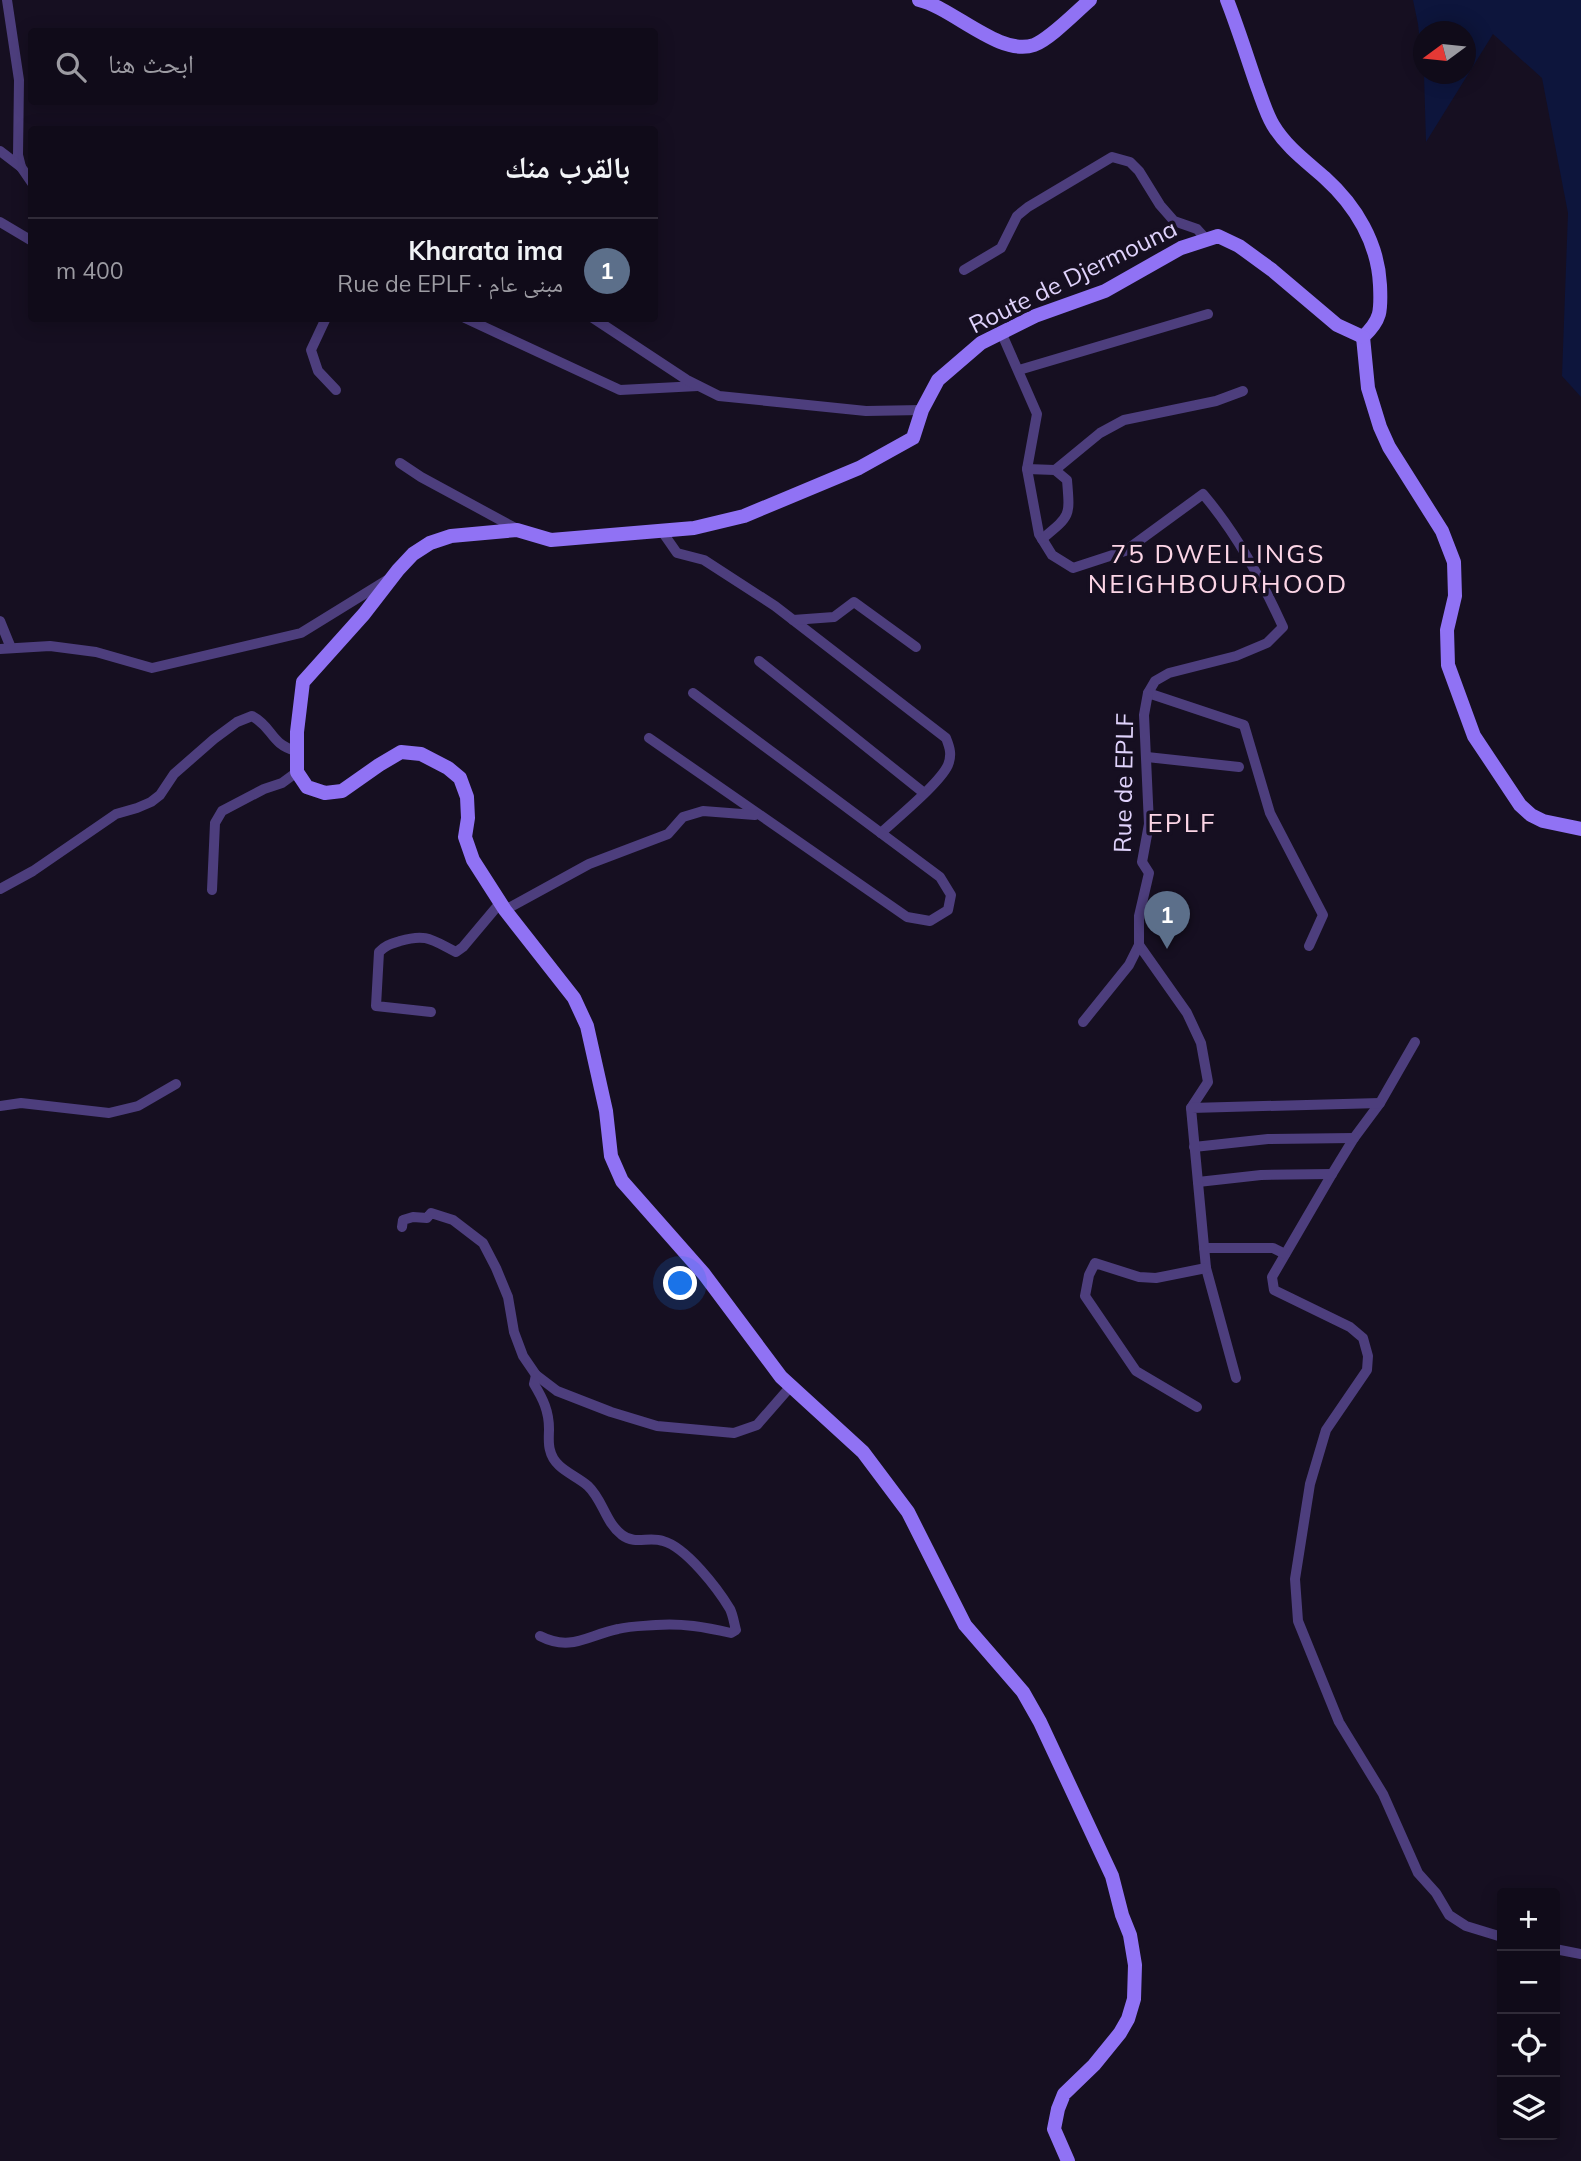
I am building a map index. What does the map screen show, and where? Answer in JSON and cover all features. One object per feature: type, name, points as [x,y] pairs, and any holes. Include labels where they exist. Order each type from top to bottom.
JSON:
[{"type":"street","points":[[7,0],[19,79],[17,134],[21,167]]},
{"type":"street","points":[[919,0],[956,16],[989,36],[1018,46],[1032,45],[1043,40],[1090,0]]},
{"type":"street","points":[[1227,0],[1273,125],[1301,157],[1345,199],[1363,225],[1375,250],[1381,303],[1377,324],[1363,337],[1368,388],[1380,428],[1389,447],[1442,531],[1454,562],[1455,596],[1447,630],[1447,656],[1474,736],[1520,805],[1531,816],[1581,829]]},
{"type":"street","points":[[0,151],[21,167],[28,177]]},
{"type":"street","points":[[964,270],[1002,248],[1017,216],[1028,207],[1112,157],[1130,162],[1174,221],[1197,229],[1206,240]]},
{"type":"street","points":[[0,222],[28,239]]},
{"type":"street","name":"Route de Djermouna","points":[[297,772],[296,744],[303,682],[413,554],[430,544],[451,536],[517,530],[551,540],[618,536],[694,528],[744,516],[859,468],[913,438],[922,410],[938,380],[981,343],[1035,316],[1105,291],[1181,247],[1218,236],[1239,246],[1272,270],[1337,325],[1363,337]]},
{"type":"street","points":[[1019,370],[1208,314]]},
{"type":"street","points":[[324,322],[311,351],[318,371],[337,390]]},
{"type":"street","points":[[474,322],[620,390],[699,386]]},
{"type":"street","points":[[599,322],[719,396],[866,411],[922,410]]},
{"type":"street","points":[[1001,332],[1037,414],[1027,469],[1039,534],[1052,555],[1073,568],[1125,551],[1203,494],[1225,520],[1259,576],[1283,627],[1267,643],[1236,656],[1169,673],[1155,681],[1149,692],[1244,725],[1270,813],[1323,915],[1309,946]]},
{"type":"street","points":[[1055,470],[1100,433],[1124,421],[1216,401],[1243,391]]},
{"type":"street","points":[[400,463],[517,530]]},
{"type":"street","points":[[1027,469],[1055,470],[1067,480],[1070,509],[1065,520],[1042,539]]},
{"type":"street","points":[[661,530],[677,553],[704,560],[775,606],[946,738],[951,752],[949,764],[941,777],[881,833]]},
{"type":"street","points":[[0,649],[50,646],[96,652],[152,668],[301,634],[391,578]]},
{"type":"street","points":[[793,620],[834,617],[854,602],[916,647]]},
{"type":"street","points":[[0,621],[11,648]]},
{"type":"street","points":[[759,661],[924,793]]},
{"type":"street","name":"Rue de EPLF","points":[[1139,945],[1139,916],[1149,873],[1142,862],[1149,824],[1144,715],[1149,692]]},
{"type":"street","points":[[649,738],[906,917],[930,921],[948,910],[951,895],[940,877],[693,693]]},
{"type":"street","points":[[0,889],[33,871],[116,814],[151,802],[160,795],[174,774],[237,722],[252,716],[262,722],[282,747],[296,751],[296,744]]},
{"type":"street","points":[[212,890],[215,823],[222,811],[264,789],[282,783],[297,772],[307,787],[326,793],[342,791],[401,752],[421,754],[448,768],[460,778],[467,797],[465,837],[473,860],[503,906],[574,998],[587,1026],[600,1077],[611,1156],[622,1181],[704,1274],[781,1377],[863,1452],[908,1512],[965,1625],[1023,1692],[1112,1876],[1130,1935],[1135,1965],[1135,1999],[1120,2033],[1094,2065],[1064,2094],[1054,2129],[1068,2161]]},
{"type":"street","points":[[1147,757],[1239,767]]},
{"type":"street","points":[[430,1012],[376,1006],[379,952],[386,945],[416,936],[427,938],[456,952],[503,906],[589,864],[668,834],[683,817],[704,811],[757,815]]},
{"type":"street","points":[[1083,1022],[1129,965],[1139,945],[1187,1013],[1201,1043],[1208,1082],[1191,1108],[1206,1268],[1236,1378]]},
{"type":"street","points":[[1415,1042],[1380,1103],[1332,1174],[1272,1277],[1274,1290],[1350,1327],[1363,1338],[1368,1356],[1367,1370],[1326,1430],[1310,1484],[1295,1579],[1298,1621],[1339,1722],[1383,1794],[1418,1873],[1436,1894],[1449,1916],[1466,1926],[1497,1935]]},
{"type":"street","points":[[0,1106],[21,1103],[109,1113],[138,1106],[176,1084]]},
{"type":"street","points":[[1191,1108],[1380,1103]]},
{"type":"street","points":[[1194,1147],[1268,1139],[1354,1138]]},
{"type":"street","points":[[1198,1182],[1261,1175],[1332,1174]]},
{"type":"street","points":[[401,1227],[403,1220],[413,1217],[427,1218],[431,1213],[453,1220],[483,1243],[508,1297],[514,1332],[523,1356],[536,1374],[557,1391],[657,1426],[734,1433],[757,1425],[791,1386]]},
{"type":"street","points":[[1204,1248],[1273,1248],[1285,1254]]},
{"type":"street","points":[[1197,1407],[1136,1371],[1085,1296],[1089,1275],[1096,1264],[1139,1277],[1156,1278],[1206,1268]]},
{"type":"street","points":[[536,1374],[534,1384],[545,1401],[550,1450],[558,1465],[590,1487],[608,1520],[622,1535],[636,1541],[652,1538],[667,1541],[682,1552],[704,1575],[732,1612],[736,1630],[731,1633],[686,1624],[656,1625],[617,1629],[570,1644],[540,1636]]},
{"type":"street","points":[[1560,1950],[1581,1954]]},
{"type":"water","points":[[1413,0],[1581,0],[1581,397],[1562,376],[1568,213],[1542,78],[1493,34],[1476,61],[1476,21],[1417,21]]},
{"type":"water","points":[[1424,84],[1462,84],[1426,142]]},
{"type":"place","name":"Kharata ima","points":[[1167,949]]},
{"type":"district","name":"75 DWELLINGS NEIGHBOURHOOD","points":[[1218,569]]},
{"type":"district","name":"EPLF","points":[[1182,823]]}]
